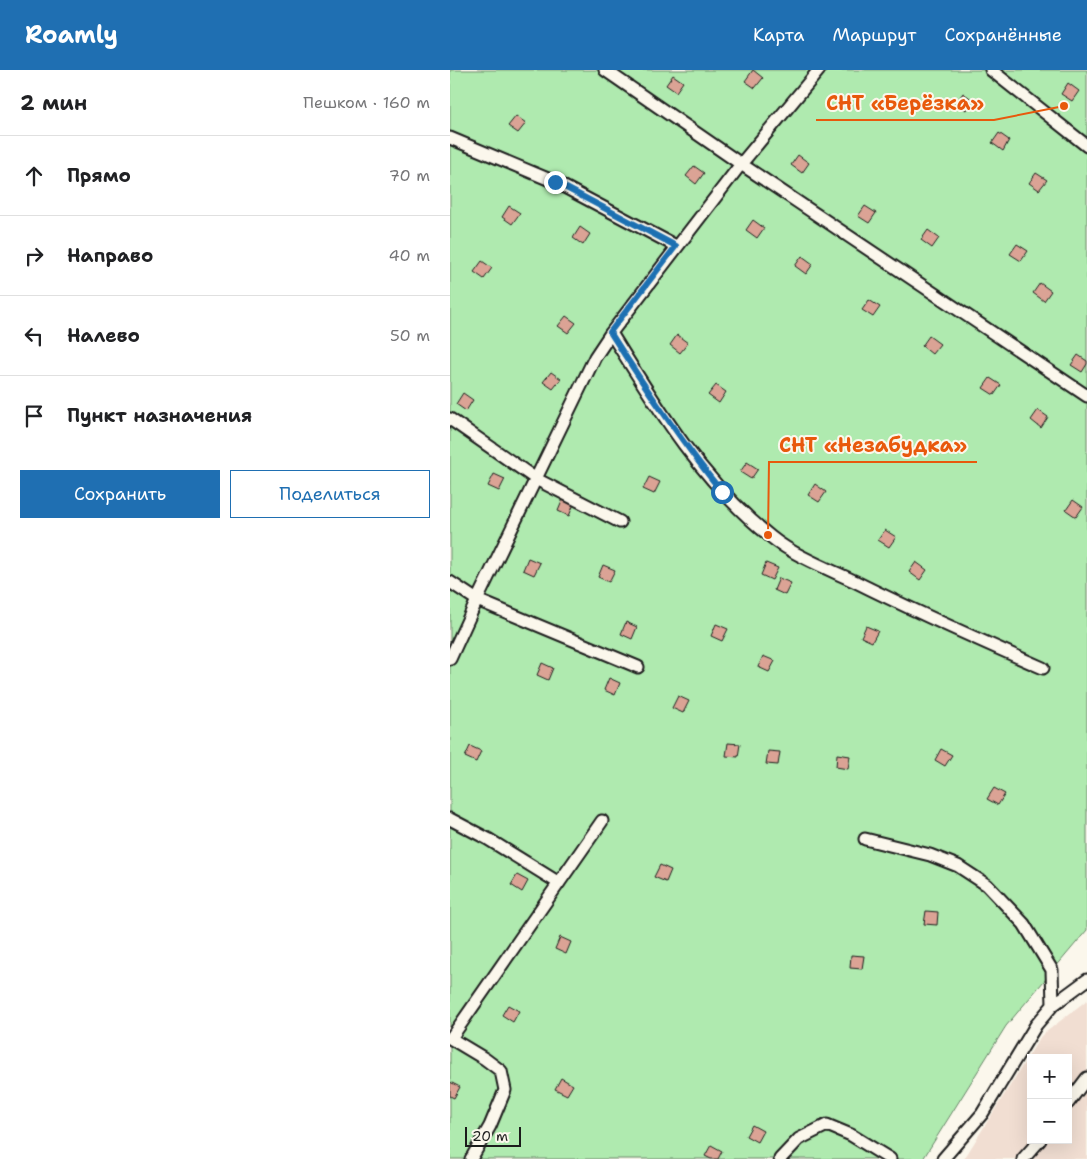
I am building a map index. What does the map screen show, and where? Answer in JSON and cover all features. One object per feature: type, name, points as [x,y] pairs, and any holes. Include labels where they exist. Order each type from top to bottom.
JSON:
[{"type":"lane","points":[[605,70],[740,164],[1087,396]]},
{"type":"lane","points":[[450,659],[536,479],[610,332],[740,164],[819,70]]},
{"type":"lane","points":[[991,70],[1087,146]]},
{"type":"lane","points":[[450,138],[555,182],[676,246]]},
{"type":"lane","points":[[610,332],[652,400],[694,458],[722,492],[772,538],[808,559],[908,608],[1043,668]]},
{"type":"lane","points":[[450,419],[536,479],[620,522]]},
{"type":"lane","points":[[450,582],[477,600],[638,667]]},
{"type":"lane","points":[[450,819],[559,883]]},
{"type":"lane","points":[[471,1159],[490,1126],[505,1090],[501,1071],[450,1038],[602,821]]},
{"type":"lane","points":[[865,839],[930,855],[958,866],[987,884],[1024,924],[1052,970],[1053,1005]]},
{"type":"lane","points":[[943,1159],[982,1114],[1036,1025],[1053,1005],[1087,980]]},
{"type":"lane","points":[[1071,1099],[1087,1078]]},
{"type":"lane","points":[[780,1159],[799,1139],[827,1125],[890,1159]]},
{"type":"lane","points":[[1023,1159],[1036,1144]]},
{"type":"shaded area","points":[[1087,1000],[1087,1159],[964,1159],[1027,1058],[1027,1144],[1072,1144],[1072,1054],[1030,1054],[1041,1036]]},
{"type":"green space","points":[[450,70],[1087,70],[1087,930],[1006,1026],[923,1159],[450,1159]]},
{"type":"building","points":[[753,70],[763,78],[755,88],[745,81]]},
{"type":"building","points":[[673,75],[683,82],[676,92],[666,85]]},
{"type":"building","points":[[1068,83],[1079,91],[1072,101],[1061,94]]},
{"type":"building","points":[[963,93],[973,100],[966,110],[956,103]]},
{"type":"building","points":[[516,116],[526,123],[518,133],[508,126]]},
{"type":"building","points":[[999,133],[1009,140],[1003,151],[992,143]]},
{"type":"building","points":[[798,155],[809,163],[802,173],[791,165]]},
{"type":"building","points":[[694,166],[704,173],[696,184],[686,176]]},
{"type":"building","points":[[1036,173],[1047,180],[1039,190],[1029,183]]},
{"type":"building","points":[[509,206],[520,213],[512,224],[502,217]]},
{"type":"building","points":[[865,206],[876,213],[869,223],[858,216]]},
{"type":"building","points":[[753,220],[764,228],[757,238],[746,230]]},
{"type":"building","points":[[580,227],[590,234],[583,245],[573,238]]},
{"type":"building","points":[[928,230],[939,238],[932,248],[921,240]]},
{"type":"building","points":[[1017,244],[1028,251],[1021,261],[1010,254]]},
{"type":"building","points":[[802,256],[813,264],[806,274],[795,266]]},
{"type":"building","points":[[482,261],[492,268],[484,279],[474,272]]},
{"type":"building","points":[[1040,283],[1051,291],[1044,301],[1033,293]]},
{"type":"building","points":[[869,300],[880,307],[873,317],[862,310]]},
{"type":"building","points":[[566,316],[576,323],[568,333],[558,326]]},
{"type":"building","points":[[677,335],[688,343],[680,353],[670,345]]},
{"type":"building","points":[[929,336],[940,344],[932,354],[922,346]]},
{"type":"building","points":[[1078,355],[1087,361],[1082,372],[1071,365]]},
{"type":"building","points":[[551,372],[561,379],[553,389],[543,382]]},
{"type":"building","points":[[990,378],[1001,385],[994,395],[983,388]]},
{"type":"building","points":[[716,385],[726,392],[719,403],[708,395]]},
{"type":"building","points":[[463,393],[473,400],[466,411],[456,404]]},
{"type":"building","points":[[1038,410],[1048,417],[1041,428],[1031,420]]},
{"type":"building","points":[[747,462],[758,469],[751,479],[740,472]]},
{"type":"building","points":[[494,474],[505,479],[499,491],[488,486]]},
{"type":"building","points":[[649,477],[660,482],[654,494],[643,489]]},
{"type":"building","points":[[815,484],[826,492],[819,502],[808,495]]},
{"type":"building","points":[[563,499],[574,504],[569,516],[558,511]]},
{"type":"building","points":[[1073,500],[1083,507],[1076,517],[1066,510]]},
{"type":"building","points":[[885,530],[896,537],[889,547],[878,540]]},
{"type":"building","points":[[528,558],[540,563],[534,575],[523,570]]},
{"type":"building","points":[[916,562],[927,570],[920,580],[909,572]]},
{"type":"building","points":[[766,563],[778,568],[772,580],[761,575]]},
{"type":"building","points":[[603,565],[615,570],[609,582],[598,577]]},
{"type":"building","points":[[779,578],[791,583],[785,595],[774,590]]},
{"type":"building","points":[[626,622],[637,627],[632,639],[621,634]]},
{"type":"building","points":[[716,624],[728,629],[722,641],[711,636]]},
{"type":"building","points":[[866,626],[878,631],[872,642],[861,637]]},
{"type":"building","points":[[763,656],[775,661],[769,672],[758,667]]},
{"type":"building","points":[[542,663],[553,668],[548,680],[537,675]]},
{"type":"building","points":[[609,678],[620,683],[615,695],[604,690]]},
{"type":"building","points":[[678,696],[689,701],[683,713],[672,708]]},
{"type":"building","points":[[728,743],[740,744],[738,757],[726,756]]},
{"type":"building","points":[[470,746],[481,751],[476,762],[465,757]]},
{"type":"building","points":[[941,749],[952,755],[945,766],[935,760]]},
{"type":"building","points":[[768,751],[780,752],[778,765],[766,764]]},
{"type":"building","points":[[837,754],[850,756],[848,769],[836,767]]},
{"type":"building","points":[[994,788],[1005,794],[998,805],[987,799]]},
{"type":"building","points":[[660,865],[671,870],[666,882],[654,877]]},
{"type":"building","points":[[517,875],[528,881],[522,892],[511,885]]},
{"type":"building","points":[[926,911],[938,912],[937,925],[924,924]]},
{"type":"building","points":[[560,937],[571,942],[566,954],[555,949]]},
{"type":"building","points":[[851,955],[864,956],[862,969],[850,968]]},
{"type":"building","points":[[508,1005],[519,1011],[513,1022],[502,1015]]},
{"type":"building","points":[[561,1078],[573,1085],[567,1095],[555,1089]]},
{"type":"building","points":[[450,1082],[460,1087],[454,1098],[450,1096]]},
{"type":"building","points":[[752,1125],[763,1131],[757,1142],[746,1136]]},
{"type":"building","points":[[711,1145],[722,1151],[718,1159],[711,1159],[705,1156]]},
{"type":"place","name":"СНТ «Берёзка»","points":[[1064,106]]},
{"type":"place","name":"СНТ «Незабудка»","points":[[768,535]]},
{"type":"route","points":[[555,182],[676,246],[610,332],[652,400],[694,458],[722,492]]}]
